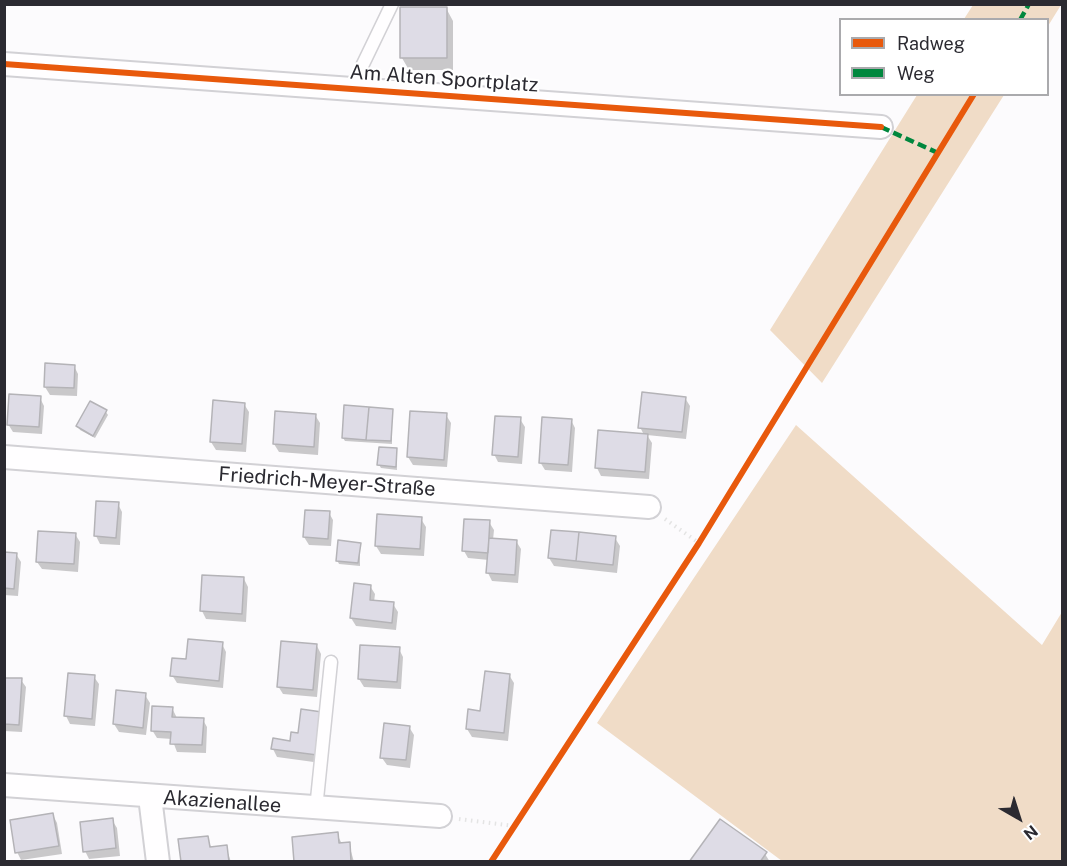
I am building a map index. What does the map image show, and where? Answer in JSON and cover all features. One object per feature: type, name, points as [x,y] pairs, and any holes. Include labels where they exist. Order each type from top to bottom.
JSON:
[{"type":"street","name":"Am Alten Sportplatz","points":[[4,64],[881,127]]},
{"type":"street","name":"Friedrich-Meyer-Straße","points":[[4,457],[649,507]]},
{"type":"street","name":"Akazienallee","points":[[4,785],[316,809],[440,816]]},
{"type":"street","points":[[150,797],[158,861]]},
{"type":"lane","points":[[351,89],[358,69],[392,4]]},
{"type":"lane","points":[[316,809],[331,662]]},
{"type":"path","points":[[649,507],[699,543]]},
{"type":"path","points":[[440,816],[514,826]]},
{"type":"shaded area","points":[[973,4],[1061,5],[1049,24],[1049,18],[965,18]]},
{"type":"shaded area","points":[[916,96],[1003,96],[822,383],[770,330]]},
{"type":"shaded area","points":[[796,425],[1042,645],[1062,612],[1062,861],[782,861],[597,723]]},
{"type":"building","points":[[400,7],[447,7],[447,58],[400,58]]},
{"type":"building","points":[[45,363],[75,365],[74,388],[44,387]]},
{"type":"building","points":[[642,392],[686,397],[682,432],[638,428]]},
{"type":"building","points":[[9,394],[41,396],[39,427],[7,425]]},
{"type":"building","points":[[213,400],[245,403],[242,444],[210,442]]},
{"type":"building","points":[[90,401],[107,410],[93,436],[76,426]]},
{"type":"building","points":[[344,405],[369,407],[366,440],[342,438]]},
{"type":"building","points":[[369,407],[393,409],[391,441],[366,440]]},
{"type":"building","points":[[275,411],[316,414],[314,447],[273,444]]},
{"type":"building","points":[[410,411],[447,413],[444,460],[407,457]]},
{"type":"building","points":[[495,416],[521,417],[518,457],[492,455]]},
{"type":"building","points":[[542,417],[572,419],[568,465],[539,463]]},
{"type":"building","points":[[598,430],[648,434],[645,472],[595,468]]},
{"type":"building","points":[[379,447],[397,448],[396,467],[377,465]]},
{"type":"building","points":[[96,501],[119,502],[116,538],[94,536]]},
{"type":"building","points":[[305,510],[330,511],[328,539],[303,537]]},
{"type":"building","points":[[377,514],[422,517],[420,549],[375,546]]},
{"type":"building","points":[[464,519],[490,520],[488,553],[462,551]]},
{"type":"building","points":[[551,530],[579,532],[576,561],[548,558]]},
{"type":"building","points":[[38,531],[76,533],[74,564],[36,562]]},
{"type":"building","points":[[579,532],[616,536],[613,565],[576,561]]},
{"type":"building","points":[[489,538],[517,540],[515,575],[486,573]]},
{"type":"building","points":[[338,540],[361,543],[358,563],[336,561]]},
{"type":"building","points":[[4,552],[17,553],[14,589],[4,588]]},
{"type":"building","points":[[202,575],[244,577],[242,614],[200,611]]},
{"type":"building","points":[[354,583],[371,585],[370,600],[394,602],[392,623],[350,618]]},
{"type":"building","points":[[188,639],[223,642],[219,681],[170,676],[172,658],[186,659]]},
{"type":"building","points":[[281,641],[317,644],[313,690],[277,687]]},
{"type":"building","points":[[360,645],[400,647],[397,682],[358,679]]},
{"type":"building","points":[[485,671],[510,674],[504,733],[466,729],[468,709],[480,711]]},
{"type":"building","points":[[68,673],[95,675],[92,719],[64,716]]},
{"type":"building","points":[[4,678],[22,678],[19,725],[4,724]]},
{"type":"building","points":[[116,690],[146,693],[143,728],[113,724]]},
{"type":"building","points":[[152,706],[173,707],[172,717],[204,718],[202,745],[170,744],[171,732],[151,731]]},
{"type":"building","points":[[301,709],[322,712],[317,755],[271,749],[273,738],[290,741],[291,732],[298,733]]},
{"type":"building","points":[[384,723],[410,726],[406,760],[380,758]]},
{"type":"building","points":[[53,813],[59,846],[15,853],[10,820]]},
{"type":"building","points":[[113,818],[116,848],[83,852],[80,822]]},
{"type":"building","points":[[720,819],[767,852],[760,862],[689,862]]},
{"type":"building","points":[[338,832],[339,843],[350,842],[351,862],[294,862],[292,837]]},
{"type":"building","points":[[208,836],[210,847],[227,845],[229,862],[181,862],[178,839]]},
{"type":"marked path","points":[[1021,18],[1029,4]]},
{"type":"marked path","points":[[881,127],[938,153]]},
{"type":"cycle path","points":[[4,64],[881,127]]},
{"type":"cycle path","points":[[491,862],[699,543],[973,96]]}]
